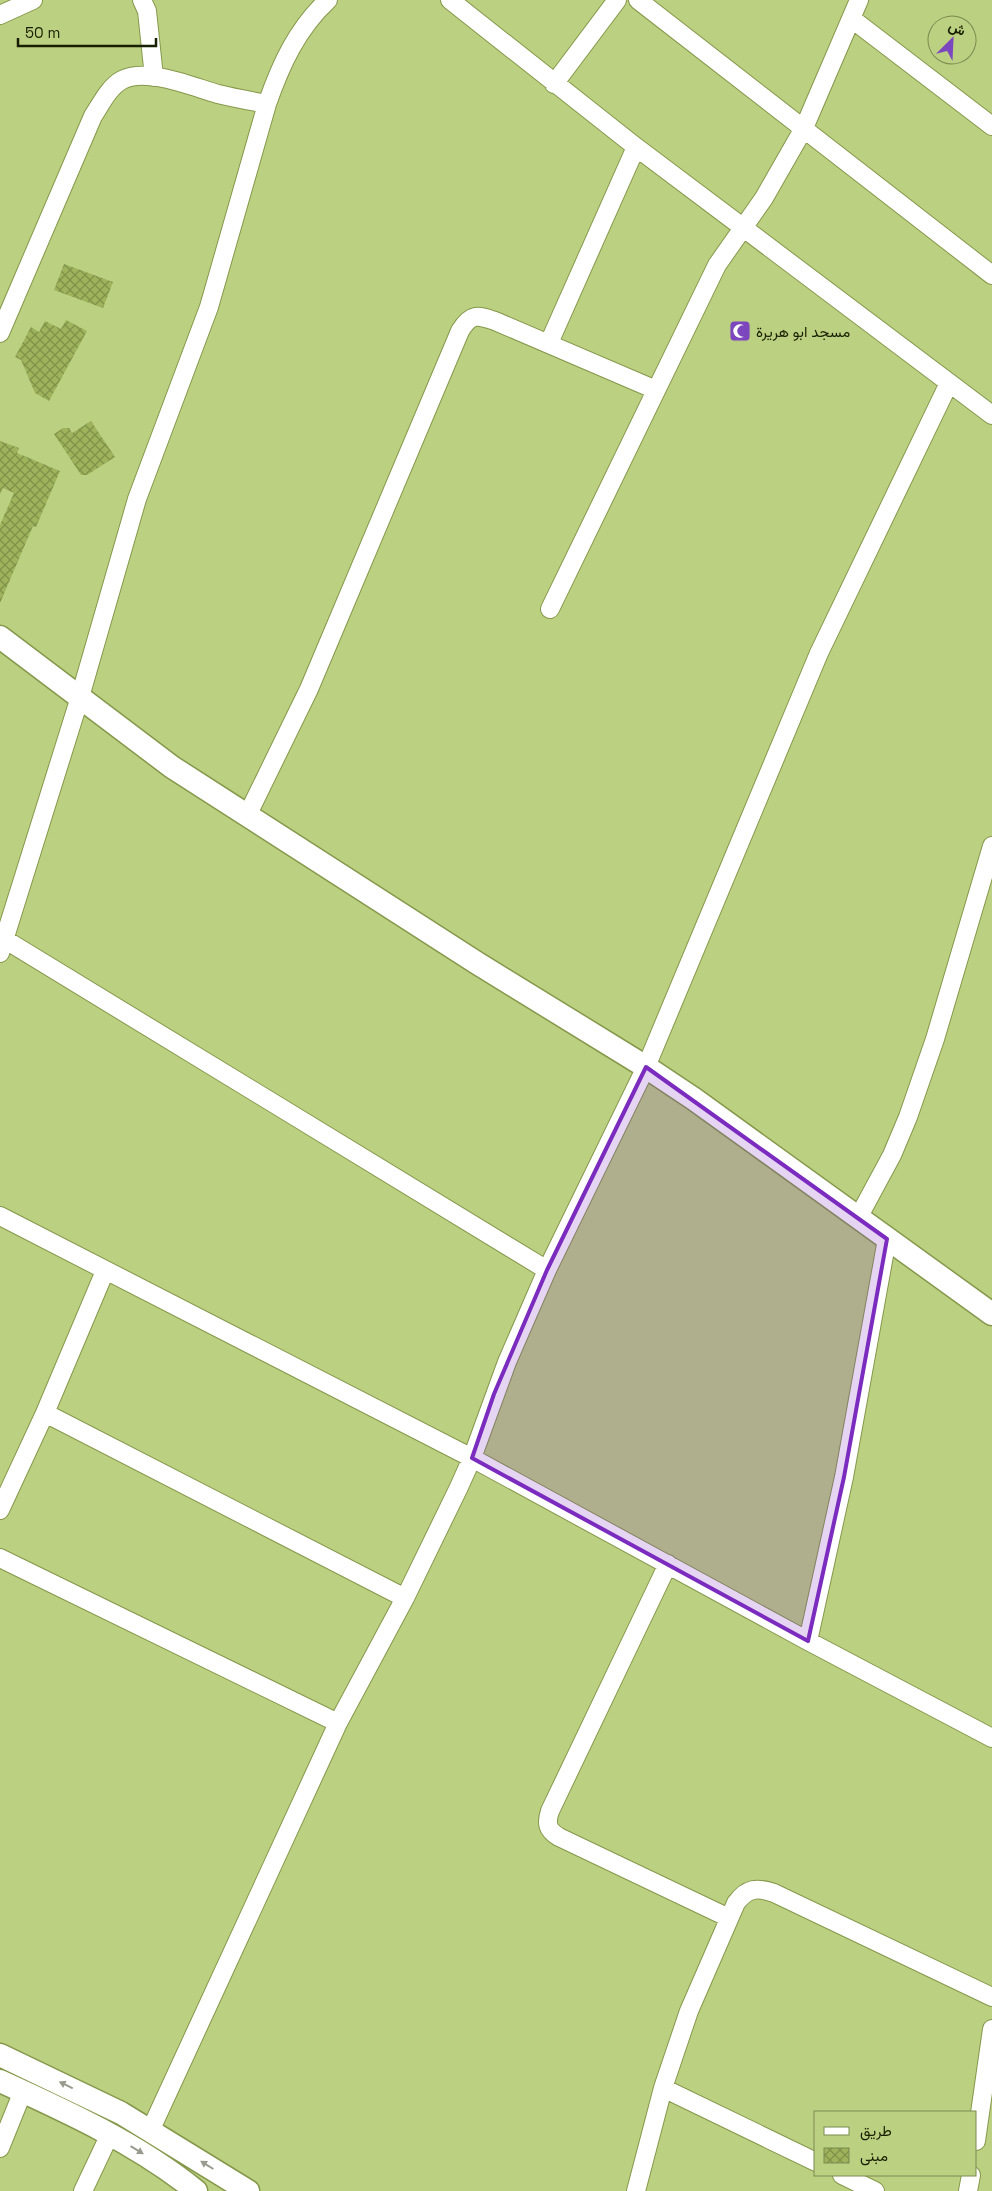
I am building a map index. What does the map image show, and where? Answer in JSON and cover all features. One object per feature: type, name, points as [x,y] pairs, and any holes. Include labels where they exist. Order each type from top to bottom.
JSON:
[{"type":"street","points":[[0,15],[33,0]]},
{"type":"street","points":[[142,0],[147,11],[154,77]]},
{"type":"street","points":[[328,0],[303,27],[278,71],[210,307],[137,499],[80,697],[2,946],[547,1270]]},
{"type":"street","points":[[450,0],[636,147],[992,415]]},
{"type":"street","points":[[554,84],[617,0]]},
{"type":"street","points":[[638,0],[992,276]]},
{"type":"street","points":[[550,609],[717,265],[764,198],[804,128],[859,0]]},
{"type":"street","points":[[852,19],[992,126]]},
{"type":"street","points":[[0,333],[93,116],[111,90],[121,80],[131,77],[154,77],[267,104]]},
{"type":"street","points":[[549,343],[636,147]]},
{"type":"street","points":[[247,816],[310,688],[465,324],[474,316],[482,316],[656,390]]},
{"type":"street","points":[[151,2129],[338,1723],[405,1598],[472,1458],[494,1394],[547,1270],[646,1067],[819,653],[949,382]]},
{"type":"street","points":[[0,637],[172,767],[477,963],[646,1067],[738,1130],[992,1314]]},
{"type":"street","points":[[858,1218],[892,1155],[911,1109],[935,1039],[992,846]]},
{"type":"street","points":[[0,1216],[472,1458],[808,1641],[992,1738]]},
{"type":"street","points":[[808,1641],[844,1477],[887,1239]]},
{"type":"street","points":[[0,1510],[45,1413],[105,1271]]},
{"type":"street","points":[[45,1413],[405,1598]]},
{"type":"street","points":[[0,1558],[338,1723]]},
{"type":"street","points":[[668,1564],[550,1811],[547,1820],[548,1827],[551,1832],[559,1837],[729,1918]]},
{"type":"street","points":[[636,2191],[663,2088],[689,2011],[729,1918],[742,1895],[752,1889],[764,1890],[992,1997]]},
{"type":"street","points":[[977,2134],[992,2029]]},
{"type":"street","points":[[0,2055],[122,2112],[248,2191]]},
{"type":"street","points":[[0,2081],[110,2134],[165,2168],[196,2191]]},
{"type":"street","points":[[663,2088],[814,2161]]},
{"type":"street","points":[[0,2148],[23,2091]]},
{"type":"street","points":[[83,2191],[110,2134]]},
{"type":"street","points":[[844,2176],[875,2191]]},
{"type":"street","points":[[968,2191],[971,2176]]},
{"type":"highlighted area","points":[[646,1067],[887,1239],[844,1477],[808,1641],[472,1458],[494,1394],[547,1270]]},
{"type":"building","points":[[64,264],[113,282],[103,308],[54,290]]},
{"type":"building","points":[[66,320],[87,331],[49,401],[35,393],[21,360],[15,357],[31,327],[39,332],[45,321],[61,329]]},
{"type":"building","points":[[91,421],[115,457],[87,475],[81,475],[54,434],[63,428],[69,428],[72,433]]},
{"type":"building","points":[[0,441],[19,448],[17,453],[20,456],[22,455],[60,471],[36,527],[33,526],[0,603],[0,525],[14,493],[3,488],[0,494]]},
{"type":"place","name":"مسجد ابو هريرة","points":[[740,331]]}]
